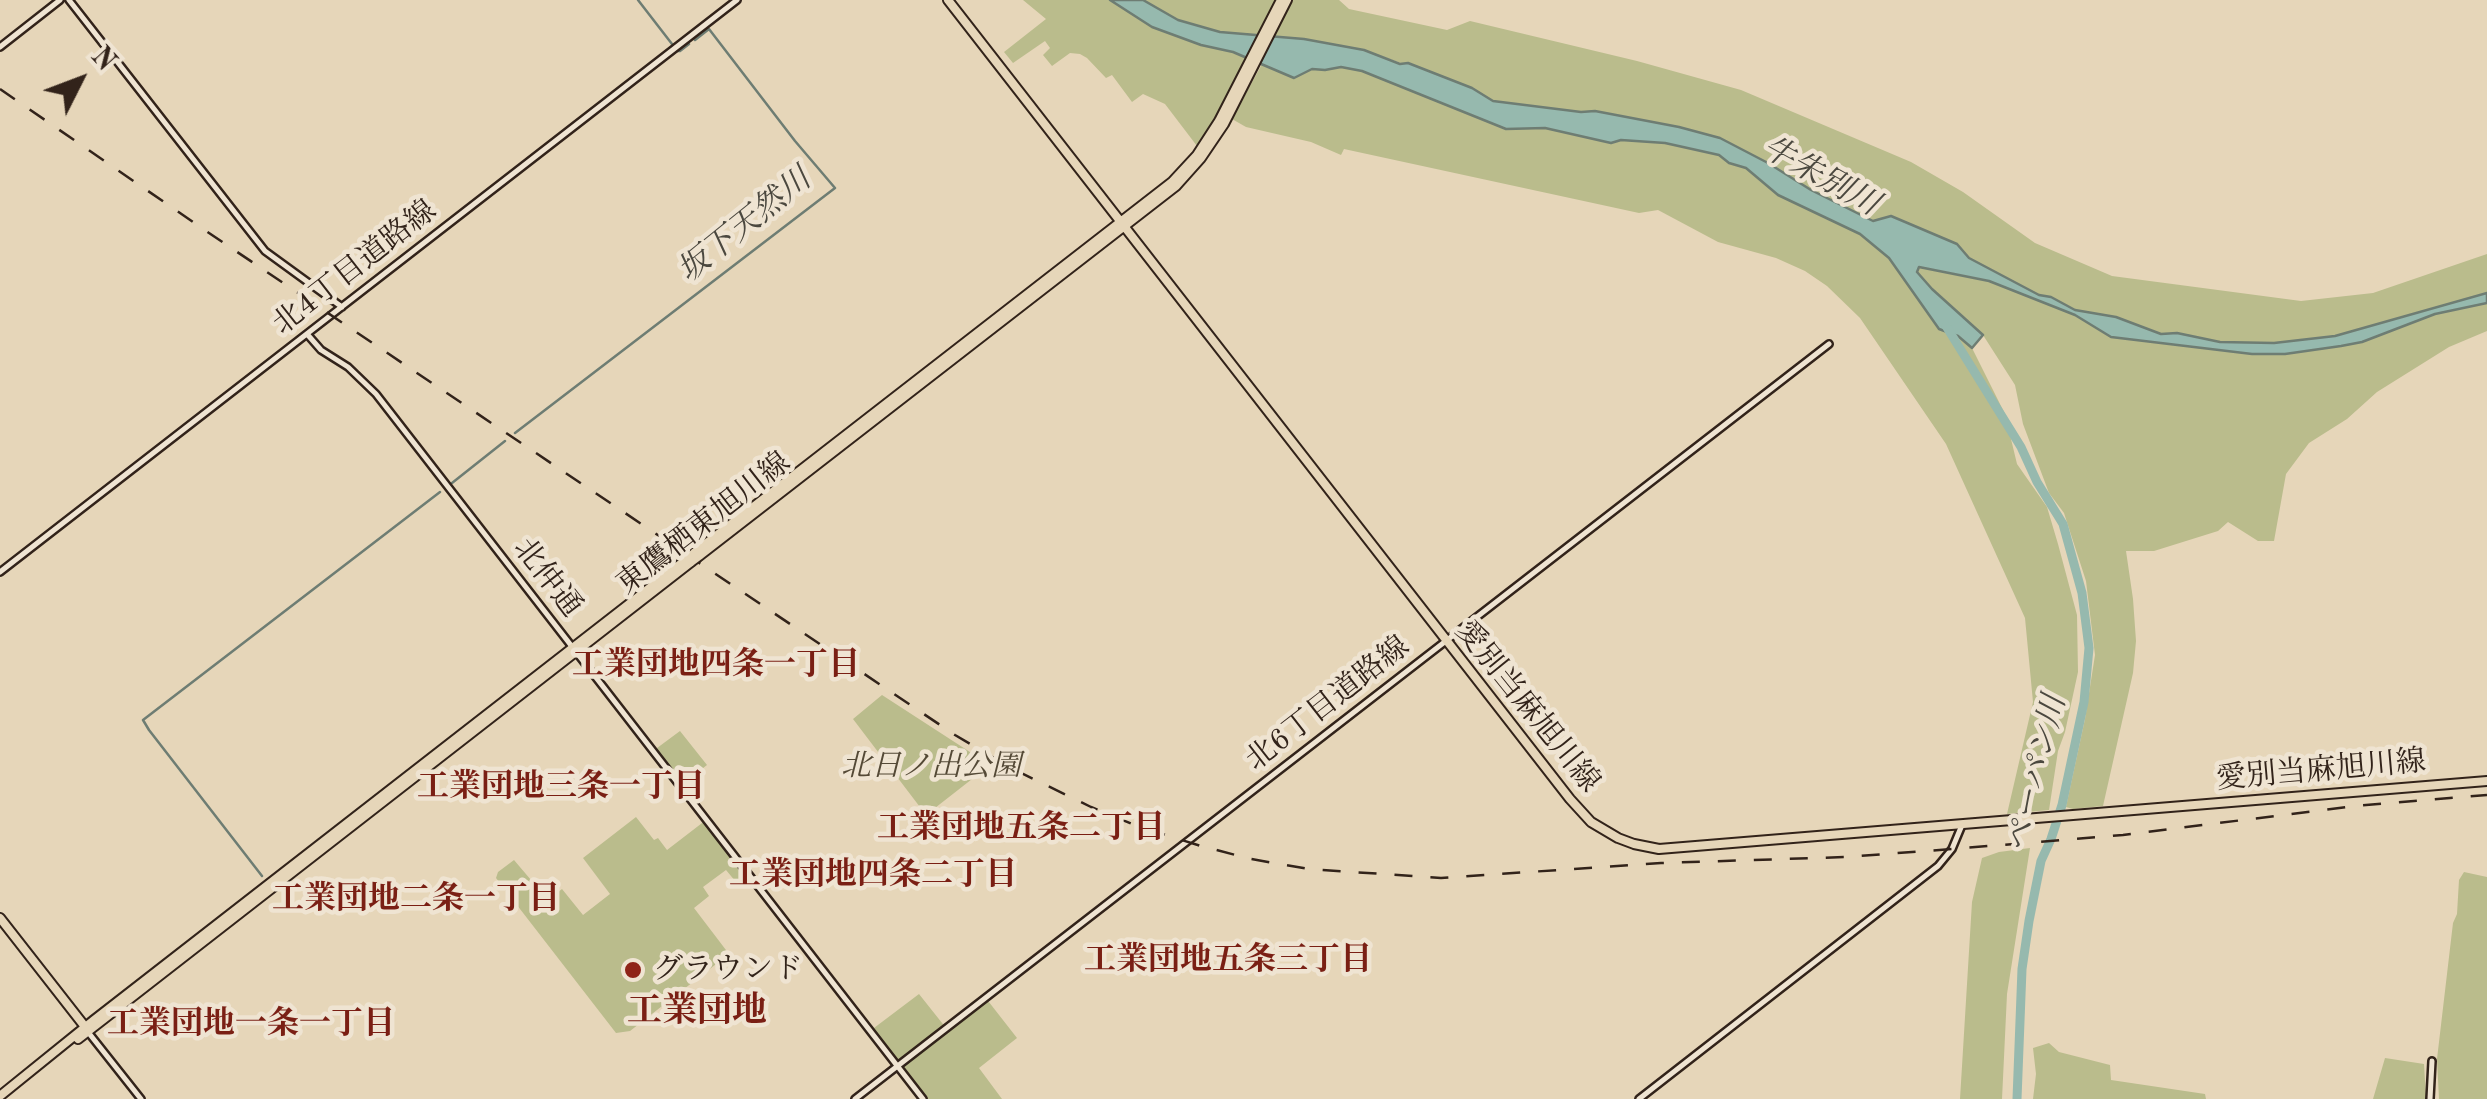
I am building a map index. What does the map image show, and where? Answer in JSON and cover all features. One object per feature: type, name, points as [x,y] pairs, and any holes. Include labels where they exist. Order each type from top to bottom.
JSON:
[{"type":"main road","name":"愛別当麻旭川線","points":[[948,0],[1570,798],[1592,822],[1634,844],[1658,848],[1806,838],[2487,780]]},
{"type":"main road","name":"東鷹栖東旭川線","points":[[0,1096],[1172,182],[1203,146],[1234,100],[1283,2]]},
{"type":"main road","points":[[0,918],[87,1029]]},
{"type":"street","points":[[0,47],[60,0]]},
{"type":"street","points":[[69,0],[265,252],[342,307]]},
{"type":"street","name":"北4丁目道路線","points":[[0,572],[737,0]]},
{"type":"street","name":"北仲通","points":[[307,334],[376,394],[923,1099]]},
{"type":"street","name":"北6丁目道路線","points":[[854,1099],[1829,344]]},
{"type":"street","points":[[1639,1099],[1938,866],[1952,849],[1964,822]]},
{"type":"street","points":[[87,1029],[141,1099]]},
{"type":"street","points":[[2430,1099],[2432,1061]]},
{"type":"green space","points":[[1023,0],[1110,0],[1152,27],[1246,57],[1197,146],[1165,104],[1143,94],[1132,102],[1112,75],[1106,78],[1080,54],[1070,53],[1052,66],[1043,55],[1050,48],[1045,41],[1013,63],[1004,52],[1046,19]]},
{"type":"green space","points":[[1143,0],[1281,0],[1263,35],[1220,32],[1178,20]]},
{"type":"green space","points":[[1293,0],[1339,0],[1349,9],[1447,30],[1470,21],[1741,90],[1911,162],[1963,192],[2035,243],[2112,276],[2301,301],[2373,293],[2487,254],[2487,293],[2335,336],[2245,343],[2161,334],[2116,317],[2075,310],[2039,295],[1969,258],[1957,244],[1891,217],[1873,221],[1768,163],[1679,127],[1595,111],[1493,101],[1472,88],[1364,50],[1274,36]]},
{"type":"green space","points":[[1262,64],[1294,78],[1312,69],[1341,67],[1362,71],[1506,129],[1545,128],[1611,143],[1665,143],[1719,155],[1746,168],[1778,195],[1860,234],[1889,258],[1938,329],[1958,336],[1972,348],[2005,414],[2017,464],[2047,507],[2058,544],[2077,615],[2078,672],[2058,751],[2049,810],[2007,814],[2033,702],[2025,618],[1946,444],[1860,318],[1827,286],[1805,271],[1776,258],[1718,242],[1658,210],[1639,213],[1344,149],[1341,155],[1311,142],[1246,127],[1232,119]]},
{"type":"green space","points":[[1919,267],[1989,281],[2075,315],[2111,337],[2222,351],[2284,354],[2341,346],[2435,314],[2487,303],[2487,331],[2449,347],[2377,392],[2347,419],[2309,443],[2286,474],[2274,541],[2258,541],[2228,522],[2218,531],[2154,551],[2126,551],[2136,641],[2133,673],[2103,806],[2073,809],[2066,807],[2095,655],[2086,581],[2064,513],[2049,493],[2023,424],[2015,385],[1983,335],[1932,289],[1917,272]]},
{"type":"green space","name":"北日ノ出公園","points":[[882,695],[990,765],[926,815],[853,719]]},
{"type":"green space","points":[[680,731],[707,765],[680,786],[653,751]]},
{"type":"green space","points":[[636,817],[667,850],[706,820],[753,880],[741,888],[726,870],[703,887],[709,896],[694,908],[729,954],[630,1031],[616,1033],[496,878],[514,860],[548,900],[562,889],[583,915],[610,894],[583,858]]},
{"type":"green space","points":[[2030,848],[2007,994],[2002,1099],[1960,1099],[1972,902],[1982,858]]},
{"type":"green space","points":[[2464,872],[2487,877],[2487,1099],[2439,1099],[2437,1059],[2459,880]]},
{"type":"green space","points":[[919,994],[946,1028],[985,997],[1017,1038],[979,1068],[1002,1099],[923,1099],[870,1031]]},
{"type":"green space","points":[[2049,1043],[2059,1052],[2110,1065],[2111,1080],[2205,1094],[2206,1099],[2033,1099],[2033,1048]]},
{"type":"green space","points":[[2385,1058],[2424,1064],[2426,1099],[2373,1099]]},
{"type":"water","name":"牛朱別川","points":[[1110,0],[1143,0],[1178,20],[1220,32],[1304,39],[1364,50],[1472,88],[1493,101],[1595,111],[1720,138],[1873,221],[1891,216],[1957,244],[1969,258],[2039,295],[2075,310],[2116,317],[2161,334],[2177,333],[2220,342],[2274,343],[2335,336],[2487,293],[2487,303],[2435,314],[2362,342],[2285,354],[2252,354],[2111,337],[2075,315],[1989,281],[1919,267],[1917,272],[1932,289],[1983,335],[1972,348],[1958,336],[1939,329],[1889,258],[1860,234],[1778,195],[1746,168],[1719,155],[1665,143],[1611,143],[1545,128],[1506,129],[1362,71],[1341,67],[1312,69],[1294,78],[1233,52],[1152,27]]},
{"type":"waterway","name":"坂下天然川","points":[[638,0],[672,44]]},
{"type":"waterway","name":"坂下天然川","points":[[515,433],[835,188],[709,29],[695,40]]},
{"type":"waterway","name":"坂下天然川","points":[[677,51],[689,44]]},
{"type":"waterway","name":"ペーパン川","points":[[1946,326],[2021,447],[2063,524],[2082,593],[2089,648],[2084,702],[2062,805],[2041,861],[2029,921],[2022,969],[2017,1099]]},
{"type":"waterway","name":"坂下天然川","points":[[452,483],[505,441]]},
{"type":"waterway","name":"坂下天然川","points":[[262,876],[143,720],[440,492]]},
{"type":"railway","points":[[0,89],[955,735],[1009,767],[1091,807],[1201,846],[1309,869],[1441,878],[1952,849],[2123,835],[2355,806],[2487,795]]},
{"type":"place","name":"グラウンド","points":[[633,970]]},
{"type":"district","name":"工業団地四条一丁目","points":[[716,666]]},
{"type":"district","name":"工業団地三条一丁目","points":[[561,788]]},
{"type":"district","name":"工業団地五条二丁目","points":[[1021,829]]},
{"type":"district","name":"工業団地四条二丁目","points":[[873,876]]},
{"type":"district","name":"工業団地二条一丁目","points":[[416,900]]},
{"type":"district","name":"工業団地五条三丁目","points":[[1228,961]]},
{"type":"district","name":"工業団地","points":[[697,1012]]},
{"type":"district","name":"工業団地一条一丁目","points":[[251,1025]]}]
